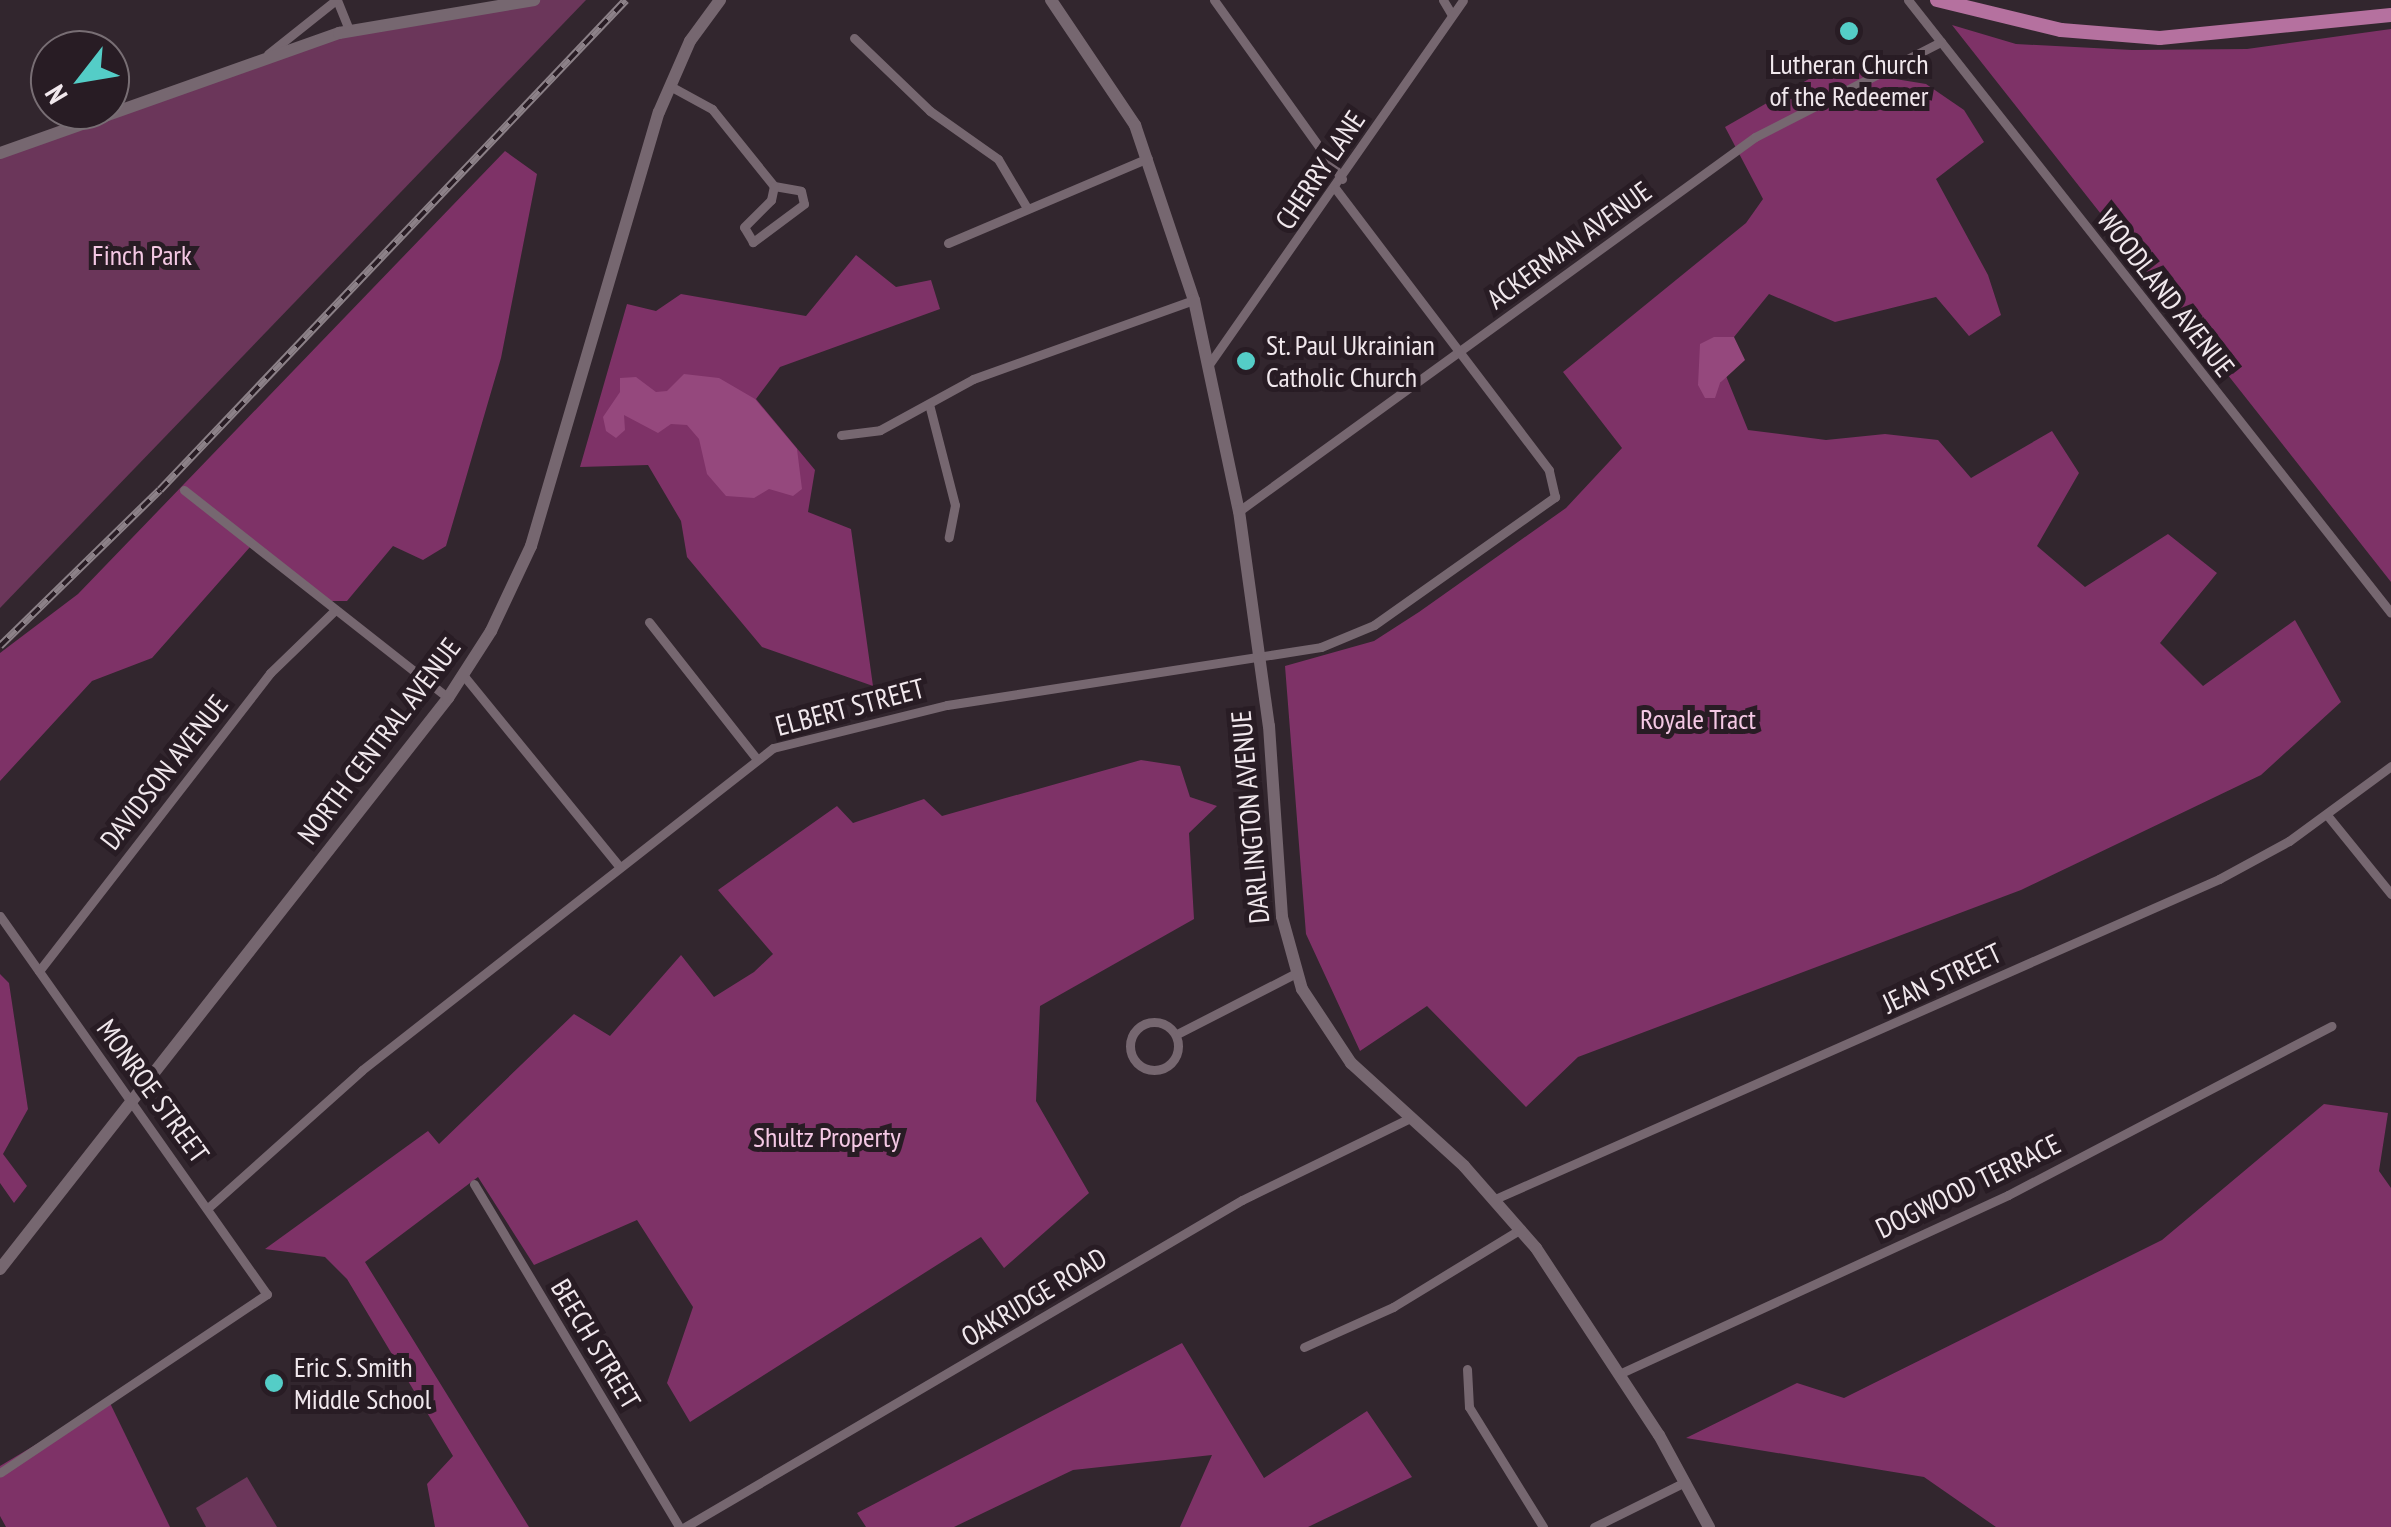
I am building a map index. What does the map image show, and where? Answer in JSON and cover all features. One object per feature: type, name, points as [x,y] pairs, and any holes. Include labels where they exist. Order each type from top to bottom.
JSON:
[{"type":"main road","points":[[0,153],[350,30],[534,0]]},
{"type":"main road","name":"NORTH CENTRAL AVENUE","points":[[0,1269],[464,676],[531,546],[670,86],[720,0]]},
{"type":"main road","name":"DARLINGTON AVENUE","points":[[1051,0],[1116,94],[1148,158],[1210,362],[1239,510],[1261,657],[1276,870],[1296,974],[1341,1052],[1495,1199],[1521,1230],[1618,1374],[1709,1527]]},
{"type":"main road","points":[[1937,0],[2060,30],[2160,38],[2391,15]]},
{"type":"street","points":[[262,60],[337,0],[350,30]]},
{"type":"street","points":[[1214,0],[1339,184],[1461,352]]},
{"type":"street","points":[[1443,0],[1452,15]]},
{"type":"street","name":"CHERRY LANE","points":[[1210,362],[1339,184],[1463,0]]},
{"type":"street","name":"WOODLAND AVENUE","points":[[1908,0],[2391,613]]},
{"type":"street","points":[[854,38],[930,111],[998,159],[1027,208]]},
{"type":"street","name":"ACKERMAN AVENUE","points":[[1239,510],[1755,137],[1941,42]]},
{"type":"street","points":[[670,86],[712,110],[774,186],[800,192],[804,204],[753,242],[744,227],[771,200],[774,186]]},
{"type":"street","points":[[948,243],[1148,158]]},
{"type":"street","points":[[841,434],[880,430],[974,378],[1194,300]]},
{"type":"street","name":"ELBERT STREET","points":[[208,1208],[333,1094],[618,865],[757,758],[790,740],[947,705],[1321,646],[1374,625],[1555,497],[1550,470],[1461,352]]},
{"type":"street","points":[[929,404],[956,505],[949,537]]},
{"type":"street","points":[[184,490],[448,698]]},
{"type":"street","name":"DAVIDSON AVENUE","points":[[39,970],[270,673],[335,610]]},
{"type":"street","points":[[648,622],[757,758]]},
{"type":"street","points":[[464,676],[618,865]]},
{"type":"street","name":"JEAN STREET","points":[[1495,1199],[2219,879],[2327,815],[2391,766]]},
{"type":"street","points":[[2327,815],[2391,894]]},
{"type":"street","name":"MONROE STREET","points":[[0,916],[267,1294],[4,1470]]},
{"type":"street","points":[[1179,1033],[1296,974]]},
{"type":"street","points":[[1162,1025],[1179,1033],[1178,1051],[1166,1065],[1148,1070],[1135,1062],[1129,1046],[1140,1028],[1162,1025]]},
{"type":"street","name":"DOGWOOD TERRACE","points":[[1618,1374],[1990,1203],[2331,1026]]},
{"type":"street","name":"OAKRIDGE ROAD","points":[[682,1527],[1242,1200],[1412,1117]]},
{"type":"street","name":"BEECH STREET","points":[[474,1184],[682,1527]]},
{"type":"street","points":[[1304,1347],[1399,1304],[1521,1230]]},
{"type":"street","points":[[1467,1369],[1469,1407],[1543,1527]]},
{"type":"street","points":[[0,1456],[4,1470]]},
{"type":"street","points":[[1594,1527],[1685,1482]]},
{"type":"green space","name":"Finch Park","points":[[503,0],[586,0],[0,608],[0,157],[74,130],[130,130],[130,110],[353,29]]},
{"type":"green space","points":[[1952,25],[2016,44],[2132,50],[2247,49],[2391,29],[2391,582]]},
{"type":"green space","name":"Royale Tract","points":[[1828,68],[1926,84],[1964,110],[1984,142],[1936,179],[1988,275],[2001,315],[1969,336],[1936,297],[1835,322],[1769,294],[1734,337],[1714,337],[1720,383],[1726,376],[1748,430],[1826,440],[1885,434],[1938,440],[1971,478],[2052,431],[2079,473],[2037,546],[2085,587],[2168,534],[2217,573],[2160,643],[2203,686],[2295,620],[2341,702],[2261,775],[2021,890],[1578,1057],[1526,1107],[1427,1006],[1360,1051],[1306,934],[1285,666],[1374,641],[1419,612],[1566,508],[1622,448],[1563,372],[1746,223],[1763,199],[1725,127]]},
{"type":"green space","points":[[505,151],[537,174],[501,358],[446,546],[423,560],[393,546],[347,601],[320,601],[250,547],[152,658],[92,681],[0,781],[0,653],[78,594]]},
{"type":"green space","points":[[856,255],[896,287],[931,280],[940,309],[780,367],[756,399],[815,470],[808,512],[851,529],[873,686],[762,647],[687,557],[681,521],[648,465],[580,467],[627,304],[656,311],[681,294],[806,316]]},
{"type":"green space","name":"Shultz Property","points":[[1141,760],[1180,766],[1190,797],[1217,806],[1189,833],[1194,919],[1040,1006],[1036,1101],[1089,1193],[1004,1268],[981,1237],[690,1422],[667,1383],[693,1307],[637,1220],[534,1265],[478,1177],[365,1262],[529,1527],[435,1527],[427,1484],[453,1456],[347,1279],[325,1257],[265,1249],[428,1131],[439,1144],[574,1014],[610,1036],[681,955],[714,997],[754,972],[773,954],[718,890],[837,806],[853,823],[924,799],[942,816]]},
{"type":"green space","points":[[0,974],[9,983],[28,1109],[3,1154],[27,1186],[14,1203],[0,1183]]},
{"type":"green space","points":[[2324,1104],[2388,1113],[2379,1171],[2391,1188],[2391,1527],[1996,1527],[1924,1477],[1686,1438],[1797,1383],[1844,1398],[2162,1240]]},
{"type":"green space","points":[[1182,1343],[1264,1478],[1367,1411],[1412,1477],[1308,1527],[1180,1527],[1212,1455],[1073,1470],[954,1527],[866,1527],[857,1513]]},
{"type":"green space","points":[[109,1401],[170,1527],[6,1527],[0,1516],[0,1466]]},
{"type":"green space","points":[[247,1477],[277,1527],[206,1527],[196,1508]]},
{"type":"shaded area","points":[[1714,337],[1734,337],[1745,360],[1720,383],[1715,398],[1705,398],[1698,385],[1700,344]]},
{"type":"shaded area","points":[[684,374],[719,378],[755,399],[797,449],[802,489],[793,496],[769,489],[754,498],[726,496],[707,474],[699,439],[687,425],[671,424],[658,433],[624,415],[625,430],[616,438],[606,431],[603,417],[620,392],[620,378],[636,377],[656,392],[667,391]]},
{"type":"railway","points":[[0,646],[160,490],[626,0]]},
{"type":"place","name":"Lutheran Church of the Redeemer","points":[[1849,31]]},
{"type":"place","name":"St. Paul Ukrainian Catholic Church","points":[[1246,361]]},
{"type":"place","name":"Eric S. Smith Middle School","points":[[274,1383]]}]
